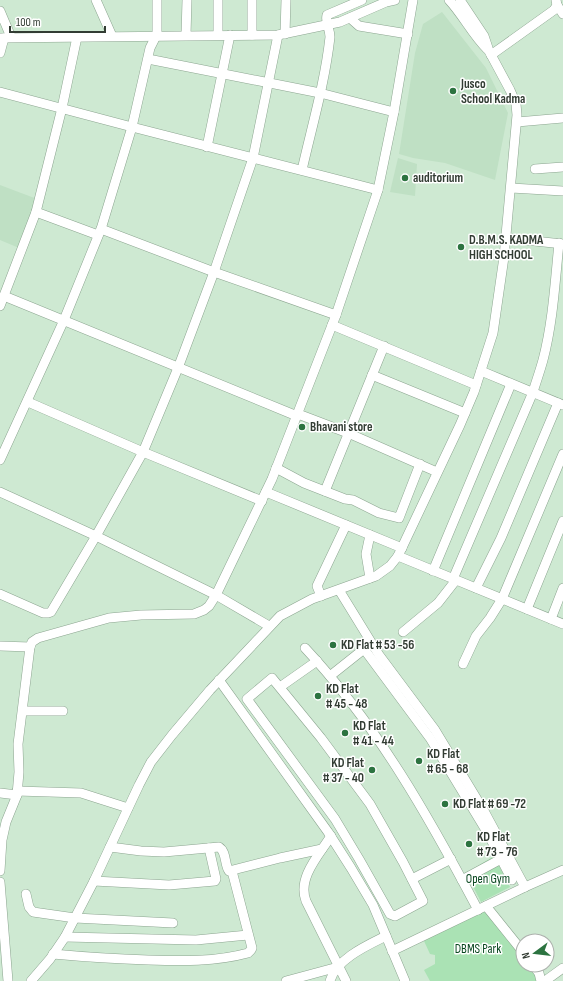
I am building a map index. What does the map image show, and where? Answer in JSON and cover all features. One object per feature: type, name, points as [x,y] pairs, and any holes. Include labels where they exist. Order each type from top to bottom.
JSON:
[{"type":"street","points":[[96,0],[112,36]]},
{"type":"street","points":[[0,460],[3,443],[28,402],[64,320],[99,232],[132,127],[150,48],[157,32],[157,0]]},
{"type":"street","points":[[186,35],[187,0]]},
{"type":"street","points":[[218,0],[218,35]]},
{"type":"street","points":[[252,0],[252,35]]},
{"type":"street","points":[[2,598],[43,613],[48,614],[51,612],[143,452],[178,368],[214,272],[253,158],[269,82],[282,34],[286,0]]},
{"type":"street","points":[[302,170],[320,93],[330,36],[326,18],[329,14],[362,0]]},
{"type":"street","points":[[0,871],[2,834],[17,793],[19,772],[18,744],[30,647],[32,642],[38,638],[109,618],[141,615],[199,613],[209,606],[216,595],[262,501],[336,315],[378,190],[394,112],[413,0]]},
{"type":"street","points":[[449,0],[477,40],[490,53]]},
{"type":"street","points":[[34,980],[65,937],[94,881],[151,762],[219,680],[280,616],[299,605],[376,576],[390,566],[400,552],[465,413],[481,372],[493,333],[506,238],[518,115],[516,104],[510,90],[490,53],[484,36],[460,0]]},
{"type":"street","points":[[5,38],[282,34],[328,26],[390,1]]},
{"type":"street","points":[[490,53],[554,10],[557,2]]},
{"type":"street","points":[[557,2],[563,14]]},
{"type":"street","points":[[0,11],[5,38],[0,54]]},
{"type":"street","points":[[350,18],[359,26],[408,34]]},
{"type":"street","points":[[207,146],[230,35]]},
{"type":"street","points":[[0,306],[36,212],[62,108],[77,37]]},
{"type":"street","points":[[148,59],[269,82],[320,93],[394,112]]},
{"type":"street","points":[[0,92],[378,190]]},
{"type":"street","points":[[517,122],[563,118]]},
{"type":"street","points":[[535,169],[563,167]]},
{"type":"street","points":[[511,188],[563,191]]},
{"type":"street","points":[[36,212],[99,232],[336,315]]},
{"type":"street","points":[[403,632],[438,603],[455,580],[533,392],[543,361],[561,244],[506,238]]},
{"type":"street","points":[[4,296],[178,368],[297,415],[348,433],[437,472]]},
{"type":"street","points":[[332,325],[476,385]]},
{"type":"street","points":[[325,491],[384,346]]},
{"type":"street","points":[[476,588],[501,538],[560,404],[481,372]]},
{"type":"street","points":[[372,375],[465,413]]},
{"type":"street","points":[[433,570],[511,384]]},
{"type":"street","points":[[28,402],[143,452],[262,501]]},
{"type":"street","points":[[463,664],[476,636],[502,599],[563,454]]},
{"type":"street","points":[[276,468],[304,483],[345,499],[353,500],[379,513],[399,518],[420,464]]},
{"type":"street","points":[[0,492],[96,536],[216,595],[269,626]]},
{"type":"street","points":[[266,492],[370,535],[433,570],[455,580],[563,624]]},
{"type":"street","points":[[527,609],[563,521]]},
{"type":"street","points":[[321,596],[318,586],[346,525]]},
{"type":"street","points":[[370,535],[366,554],[370,578]]},
{"type":"street","points":[[551,619],[563,588]]},
{"type":"street","points":[[339,590],[379,655],[435,730],[484,811],[525,887]]},
{"type":"street","points":[[0,646],[30,647]]},
{"type":"street","points":[[305,648],[330,676],[373,730],[451,859],[478,910]]},
{"type":"street","points":[[330,676],[364,649],[430,738],[487,832],[512,880]]},
{"type":"street","points":[[280,687],[317,661]]},
{"type":"street","points":[[272,678],[280,687],[321,738],[370,804],[412,879],[422,901],[395,916],[390,914],[335,819],[247,698],[272,678]]},
{"type":"street","points":[[219,680],[331,836],[373,905],[405,981]]},
{"type":"street","points":[[23,711],[63,711]]},
{"type":"street","points":[[0,793],[81,793],[128,808]]},
{"type":"street","points":[[331,836],[306,876],[303,883],[304,896],[346,981]]},
{"type":"street","points":[[53,954],[109,959],[174,961],[202,960],[248,953],[252,950],[232,871],[228,870],[221,848],[164,852],[110,847]]},
{"type":"street","points":[[94,881],[169,885],[215,881],[216,879],[209,848]]},
{"type":"street","points":[[232,871],[280,858],[322,849]]},
{"type":"street","points":[[412,879],[451,859]]},
{"type":"street","points":[[462,880],[501,859]]},
{"type":"street","points":[[392,952],[563,870]]},
{"type":"street","points":[[0,882],[8,981]]},
{"type":"street","points":[[26,894],[29,907],[33,912],[75,918],[172,924]]},
{"type":"street","points":[[486,906],[515,942]]},
{"type":"street","points":[[65,937],[196,940],[248,935]]},
{"type":"street","points":[[330,981],[330,977],[338,967],[360,949],[386,936]]},
{"type":"street","points":[[286,981],[338,967]]},
{"type":"street","points":[[545,981],[563,968]]},
{"type":"shaded area","name":"Jusco School Kadma","points":[[442,12],[486,68],[508,113],[495,180],[445,163],[413,158],[399,154],[415,53],[423,24]]},
{"type":"shaded area","name":"auditorium","points":[[398,158],[417,164],[415,196],[390,192]]},
{"type":"shaded area","points":[[0,185],[37,199],[19,248],[0,240]]},
{"type":"green space","name":"Open Gym","points":[[494,856],[510,887],[481,902],[466,873]]},
{"type":"green space","name":"DBMS Park","points":[[486,908],[515,945],[515,973],[534,973],[538,981],[430,981],[424,970],[435,964],[435,955],[430,954],[424,941]]},
{"type":"place","name":"Jusco School Kadma","points":[[453,91]]},
{"type":"place","name":"auditorium","points":[[405,178]]},
{"type":"place","name":"D.B.M.S. KADMA HIGH SCHOOL","points":[[461,247]]},
{"type":"place","name":"Bhavani store","points":[[302,427]]},
{"type":"place","name":"KD Flat # 53 -56","points":[[333,645]]},
{"type":"place","name":"KD Flat # 45 - 48","points":[[318,696]]},
{"type":"place","name":"KD Flat # 41 - 44","points":[[345,733]]},
{"type":"place","name":"KD Flat # 65 - 68","points":[[419,761]]},
{"type":"place","name":"KD Flat # 37 - 40","points":[[372,770]]},
{"type":"place","name":"KD Flat # 69 -72","points":[[445,804]]},
{"type":"place","name":"KD Flat # 73 - 76","points":[[469,844]]}]
